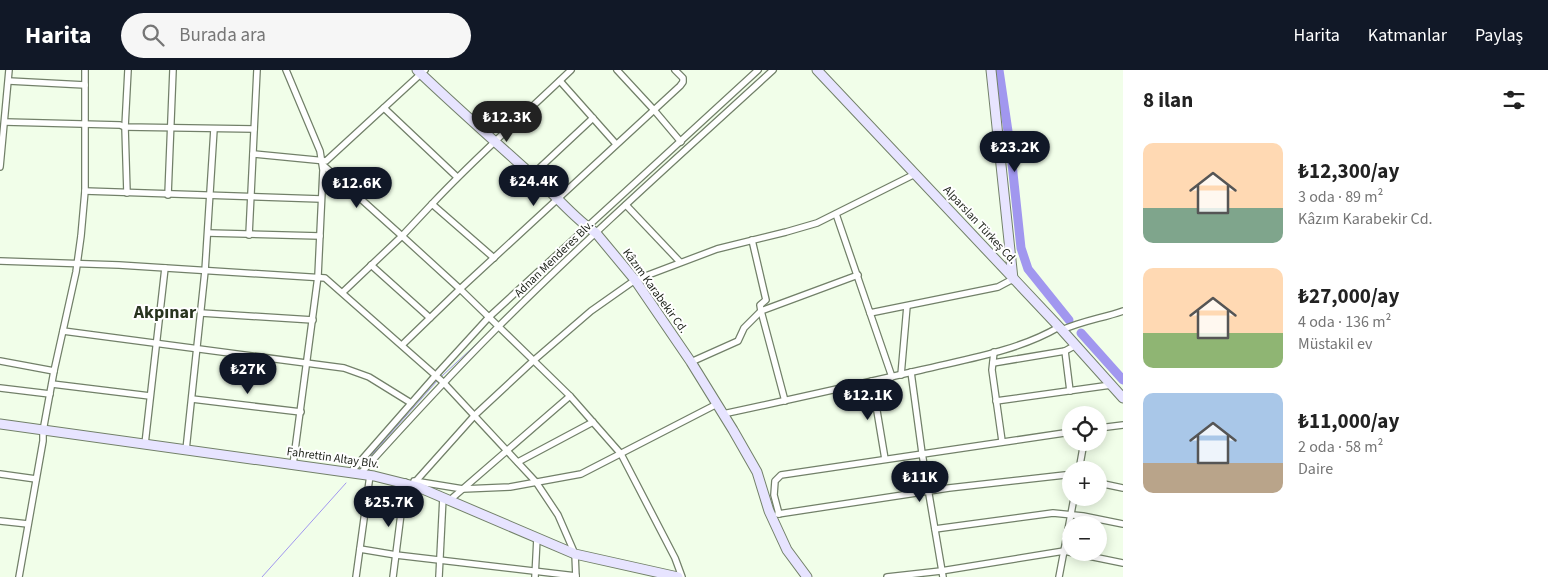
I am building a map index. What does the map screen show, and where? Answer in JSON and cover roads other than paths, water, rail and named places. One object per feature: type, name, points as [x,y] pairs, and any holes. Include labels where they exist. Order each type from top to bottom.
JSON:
[{"type":"street","points":[[0,167],[9,70]]},
{"type":"street","points":[[19,577],[54,371],[77,265],[85,191],[86,70]]},
{"type":"street","points":[[127,193],[126,127],[128,70]]},
{"type":"street","points":[[168,195],[173,70]]},
{"type":"street","points":[[249,235],[257,70]]},
{"type":"street","points":[[286,70],[320,151],[322,163],[318,276],[293,465]]},
{"type":"street","points":[[343,292],[402,236],[493,141],[571,70]]},
{"type":"street","points":[[617,70],[682,142]]},
{"type":"street","points":[[402,345],[683,82],[683,78],[675,70]]},
{"type":"street","name":"Adnan Menderes Blv.","points":[[360,474],[443,382],[592,230],[758,70]]},
{"type":"street","name":"Adnan Menderes Blv.","points":[[350,473],[490,317],[592,230],[626,205],[773,70]]},
{"type":"street","name":"Alparslan Türkeş Cd.","points":[[817,70],[1061,328],[1123,398]]},
{"type":"street","points":[[870,313],[998,287],[1013,279],[991,70]]},
{"type":"street","points":[[322,163],[331,158],[421,71]]},
{"type":"street","name":"Kâzım Karabekir Cd.","points":[[421,71],[493,141],[592,230],[634,280],[691,362],[757,472],[775,514],[787,550],[807,577]]},
{"type":"street","points":[[9,81],[85,84]]},
{"type":"street","points":[[560,81],[616,144]]},
{"type":"street","points":[[384,108],[457,177]]},
{"type":"street","points":[[532,175],[593,118]]},
{"type":"street","points":[[5,122],[120,125],[126,127],[254,129]]},
{"type":"street","points":[[186,450],[205,271],[214,129]]},
{"type":"street","points":[[253,154],[322,163],[490,317],[570,396],[621,454],[675,558],[682,577]]},
{"type":"street","points":[[416,481],[475,415],[533,361],[591,311],[634,280],[717,249],[802,228],[836,214],[915,174]]},
{"type":"street","points":[[85,191],[321,199]]},
{"type":"street","points":[[432,204],[494,258]]},
{"type":"street","points":[[626,205],[680,262]]},
{"type":"street","points":[[836,214],[892,377]]},
{"type":"street","points":[[208,233],[320,236]]},
{"type":"street","points":[[752,240],[766,300],[760,305],[761,311],[785,401]]},
{"type":"street","points":[[0,261],[119,265],[318,276],[327,279],[436,375],[536,482],[558,515],[575,554],[576,577],[536,574],[360,549]]},
{"type":"street","points":[[371,265],[430,318]]},
{"type":"street","points":[[145,444],[165,268]]},
{"type":"street","points":[[691,362],[738,341],[744,328],[761,311],[858,275]]},
{"type":"street","points":[[901,375],[907,306]]},
{"type":"street","points":[[723,414],[901,375],[994,352],[1027,343],[1061,328],[1104,318],[1123,311]]},
{"type":"street","points":[[201,313],[313,320]]},
{"type":"street","points":[[63,331],[344,368],[358,372],[411,403]]},
{"type":"street","points":[[993,363],[1065,351],[1076,345]]},
{"type":"street","points":[[1065,351],[1070,391]]},
{"type":"street","points":[[994,352],[996,402],[1002,441]]},
{"type":"street","points":[[0,360],[54,371]]},
{"type":"street","points":[[911,372],[942,574]]},
{"type":"street","points":[[872,381],[885,459]]},
{"type":"street","points":[[52,384],[150,396]]},
{"type":"street","points":[[996,402],[1111,385]]},
{"type":"street","points":[[0,388],[50,394]]},
{"type":"street","points":[[439,577],[447,498],[463,488],[570,396]]},
{"type":"street","points":[[192,399],[301,412]]},
{"type":"street","points":[[393,577],[405,482],[416,481],[463,488],[510,487],[581,474],[717,404]]},
{"type":"street","points":[[518,462],[593,422]]},
{"type":"street","name":"Fahrettin Altay Blv.","points":[[0,424],[370,475],[405,482],[447,498],[575,554],[678,577]]},
{"type":"street","points":[[1107,427],[1123,425]]},
{"type":"street","points":[[1062,433],[781,475],[775,481],[775,514],[928,491],[1062,475]]},
{"type":"street","points":[[0,474],[36,479]]},
{"type":"street","points":[[356,577],[370,475]]},
{"type":"street","points":[[1107,484],[1123,488]]},
{"type":"street","points":[[1071,515],[1073,506]]},
{"type":"street","points":[[935,529],[1053,513],[1123,524]]},
{"type":"street","points":[[0,520],[28,524]]},
{"type":"street","points":[[536,574],[537,538]]},
{"type":"street","points":[[887,577],[942,574],[1062,551]]},
{"type":"street","points":[[1107,560],[1123,563]]},
{"type":"street","points":[[1059,577],[1062,561]]},
{"type":"waterway","points":[[999,70],[1010,145],[1021,248],[1028,269],[1069,320]]},
{"type":"waterway","points":[[1081,333],[1123,380]]},
{"type":"waterway","points":[[442,376],[484,337]]},
{"type":"waterway","points":[[367,460],[437,381]]},
{"type":"waterway","points":[[262,577],[346,483]]},
{"type":"district","name":"Akpınar","points":[[165,312]]}]
